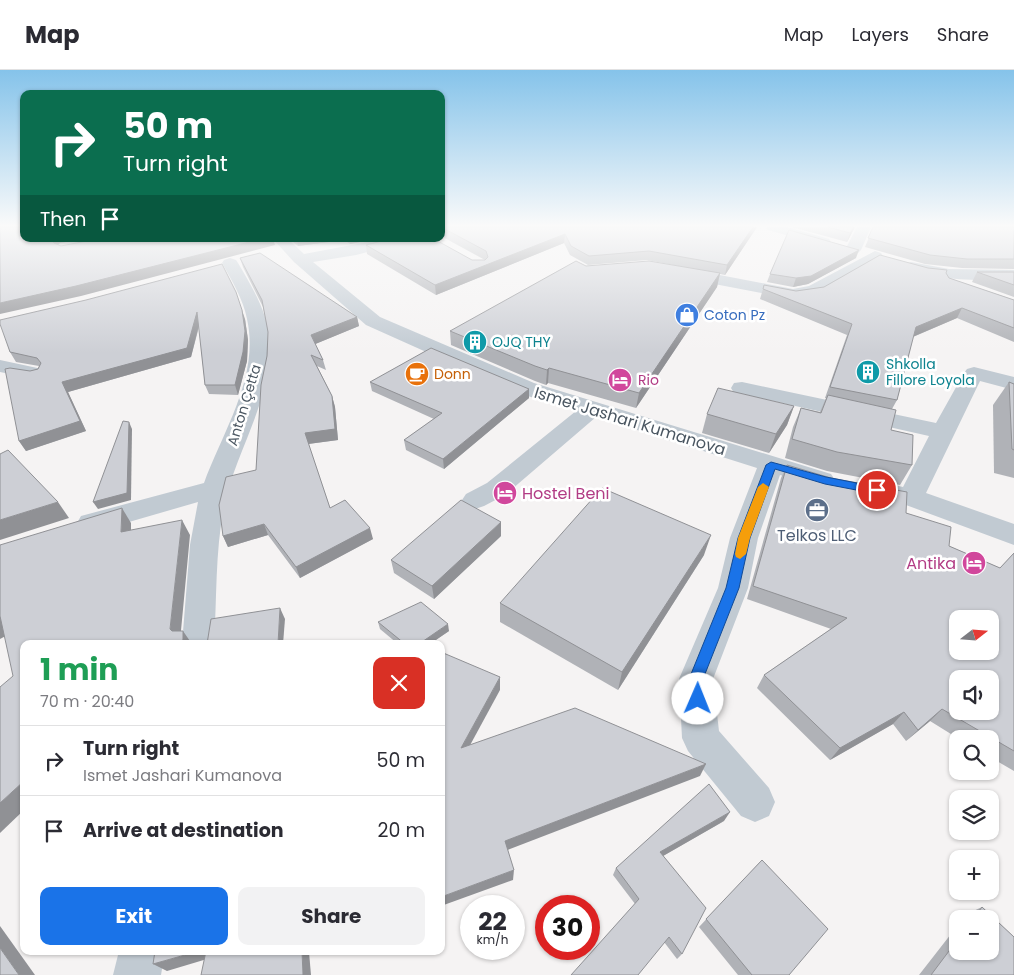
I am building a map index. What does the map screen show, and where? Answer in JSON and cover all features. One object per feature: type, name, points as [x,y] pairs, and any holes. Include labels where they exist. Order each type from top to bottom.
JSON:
[{"type":"street","name":"Anton Çetta","points":[[198,640],[206,540],[214,489],[250,397],[259,357],[258,325],[247,293],[232,269]]},
{"type":"street","name":"Ismet Jashari Kumanova","points":[[310,269],[373,321],[526,388],[771,465],[849,485],[911,497],[1014,535]]},
{"type":"street","points":[[669,270],[793,294],[814,291],[852,269]]},
{"type":"street","points":[[919,269],[979,292]]},
{"type":"street","points":[[924,271],[962,275],[1014,275]]},
{"type":"street","points":[[0,366],[35,373]]},
{"type":"street","points":[[911,497],[942,432],[974,373],[1014,384]]},
{"type":"street","points":[[742,388],[942,432]]},
{"type":"street","points":[[475,500],[496,489],[592,410]]},
{"type":"street","points":[[755,802],[701,738],[696,679],[733,588],[744,538],[771,465]]},
{"type":"street","points":[[67,531],[214,489]]},
{"type":"street","points":[[137,975],[141,955]]},
{"type":"building","points":[[0,269],[142,269],[76,286],[0,303]]},
{"type":"building","points":[[202,269],[225,269],[236,292],[242,310],[245,331],[243,352],[235,385],[205,385],[197,312],[187,348],[62,382],[80,421],[19,441],[5,369],[30,371],[38,369],[41,363],[37,358],[10,352],[0,320],[86,300]]},
{"type":"building","points":[[246,269],[285,269],[357,317],[311,335],[323,360],[311,355],[332,396],[335,429],[305,433],[330,508],[345,500],[370,528],[296,567],[264,524],[223,536],[219,505],[226,477],[256,470],[261,385],[267,356],[268,332],[262,300]]},
{"type":"building","points":[[408,269],[475,269],[435,285]]},
{"type":"building","points":[[561,269],[698,269],[720,273],[639,393],[549,368],[547,370],[450,331]]},
{"type":"building","points":[[772,269],[823,269],[811,276],[796,278],[770,274]]},
{"type":"building","points":[[855,269],[947,270],[946,273],[949,278],[1014,300],[1014,328],[962,308],[916,327],[897,400],[830,387],[852,324],[763,289],[764,285],[796,291],[824,287]]},
{"type":"building","points":[[977,272],[1014,272],[1014,285]]},
{"type":"building","points":[[431,348],[529,389],[443,459],[404,440],[442,413],[370,382]]},
{"type":"building","points":[[1009,382],[1014,384],[1014,450],[1012,449]]},
{"type":"building","points":[[718,388],[794,406],[776,434],[707,414]]},
{"type":"building","points":[[828,395],[896,410],[891,430],[913,435],[912,465],[837,452],[792,439],[801,408],[821,413]]},
{"type":"building","points":[[123,421],[129,422],[127,493],[93,502]]},
{"type":"building","points":[[8,450],[58,502],[0,520],[0,454]]},
{"type":"building","points":[[787,465],[831,478],[907,492],[906,513],[951,527],[949,546],[1000,568],[1014,553],[1014,751],[999,742],[999,730],[978,730],[961,720],[999,720],[999,670],[949,670],[949,713],[942,709],[918,730],[904,712],[840,748],[764,675],[847,618],[753,586]]},
{"type":"building","points":[[602,488],[711,535],[622,672],[500,603]]},
{"type":"building","points":[[461,500],[501,522],[432,586],[391,560]]},
{"type":"building","points":[[122,508],[121,532],[182,520],[170,629],[172,631],[183,631],[183,640],[20,640],[20,785],[0,803],[0,687],[13,676],[0,616],[0,545]]},
{"type":"building","points":[[421,602],[448,624],[425,640],[400,640],[378,622]]},
{"type":"building","points":[[280,608],[278,640],[208,640],[211,619]]},
{"type":"building","points":[[445,654],[500,677],[461,748],[575,708],[706,764],[505,841],[514,870],[445,896]]},
{"type":"building","points":[[709,784],[730,812],[660,852],[706,908],[682,954],[669,937],[638,975],[571,975],[584,960],[600,960],[600,943],[639,899],[616,868]]},
{"type":"building","points":[[762,860],[828,929],[789,975],[752,975],[706,919]]},
{"type":"building","points":[[999,923],[1014,937],[1014,975],[931,975],[949,951],[949,960],[999,960]]},
{"type":"building","points":[[0,948],[19,975],[0,975]]},
{"type":"building","points":[[154,955],[185,955],[153,964]]},
{"type":"building","points":[[205,955],[302,955],[303,975],[201,975]]},
{"type":"slow traffic","points":[[740,554],[763,487]]},
{"type":"place","name":"Coton Pz","points":[[687,315]]},
{"type":"place","name":"OJQ THY","points":[[475,342]]},
{"type":"place","name":"Shkolla Fillore Loyola","points":[[868,372]]},
{"type":"place","name":"Donn","points":[[417,374]]},
{"type":"place","name":"Rio","points":[[620,380]]},
{"type":"place","name":"Hostel Beni","points":[[505,493]]},
{"type":"place","name":"Telkos LLC","points":[[817,510]]},
{"type":"place","name":"Antika","points":[[974,563]]},
{"type":"route","points":[[698,699],[696,679],[733,588],[744,538],[771,465],[825,481],[877,490]]}]
